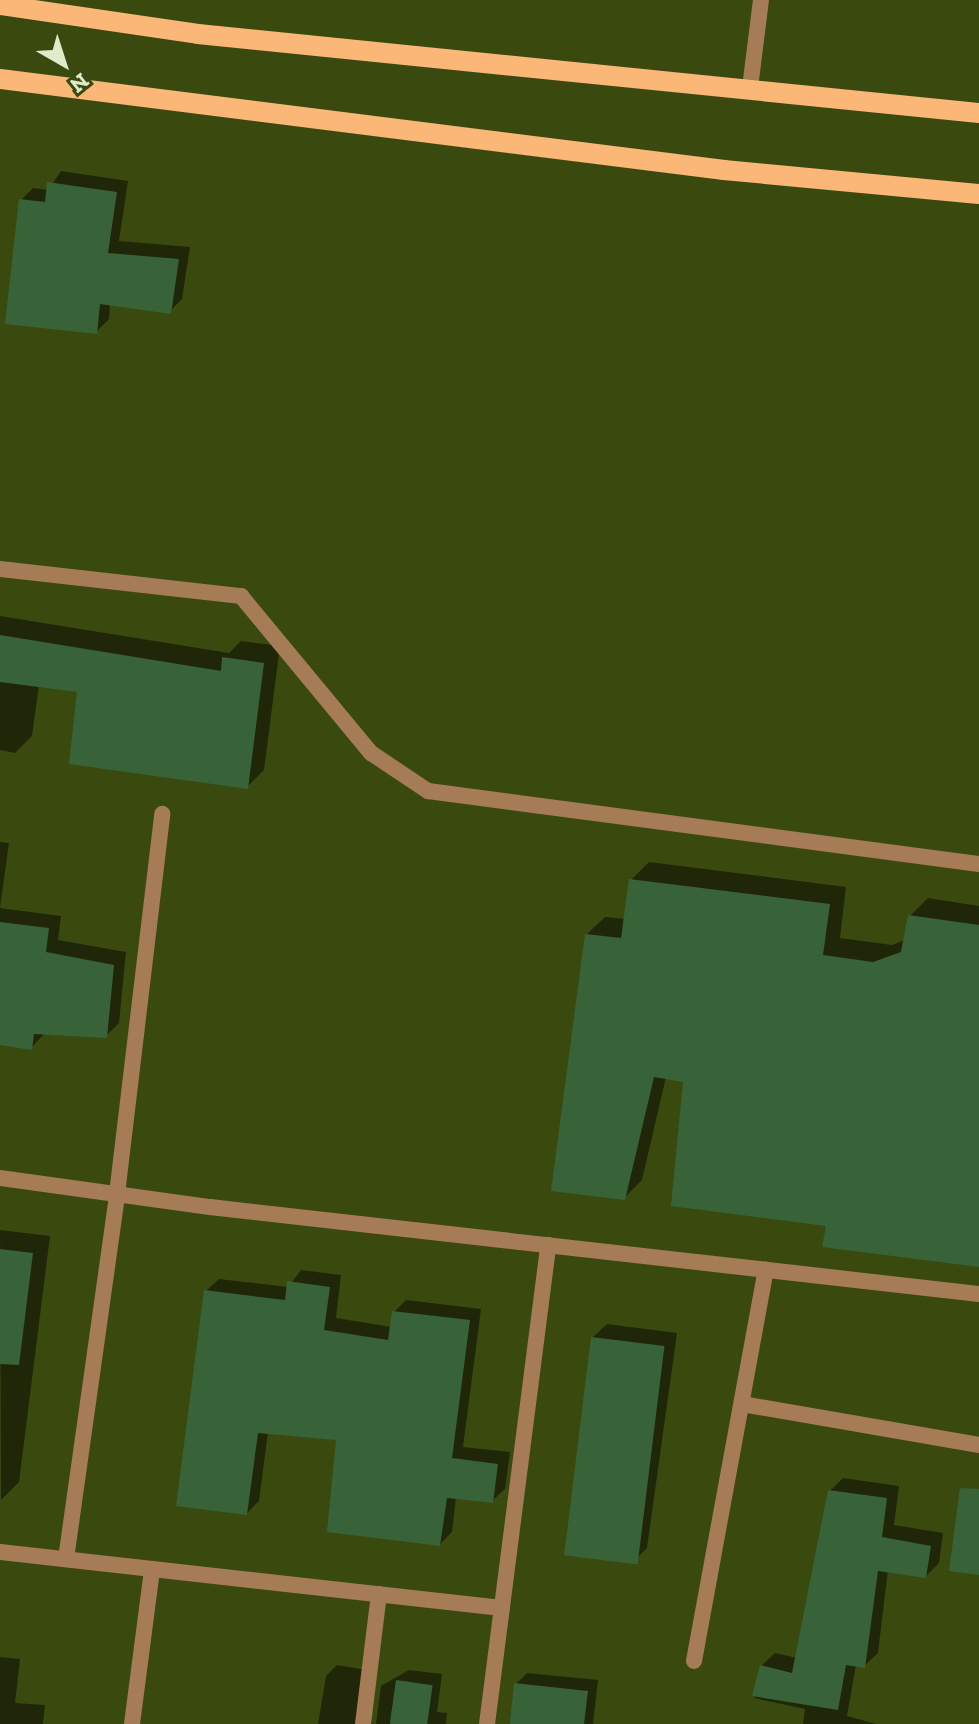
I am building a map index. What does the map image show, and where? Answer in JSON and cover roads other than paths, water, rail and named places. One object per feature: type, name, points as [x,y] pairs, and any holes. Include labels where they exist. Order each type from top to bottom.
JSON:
[{"type":"main road","points":[[0,5],[198,34],[979,113]]},
{"type":"main road","points":[[0,79],[724,170],[979,194]]},
{"type":"street","points":[[750,88],[761,0]]},
{"type":"street","points":[[0,569],[241,596],[371,753],[428,791],[979,864]]},
{"type":"street","points":[[66,1559],[117,1194],[162,814]]},
{"type":"street","points":[[0,1178],[979,1294]]},
{"type":"street","points":[[487,1724],[548,1245]]},
{"type":"street","points":[[694,1661],[766,1270]]},
{"type":"street","points":[[742,1404],[979,1445]]},
{"type":"street","points":[[0,1552],[502,1608]]},
{"type":"street","points":[[132,1724],[152,1569]]},
{"type":"street","points":[[363,1724],[379,1594]]}]
